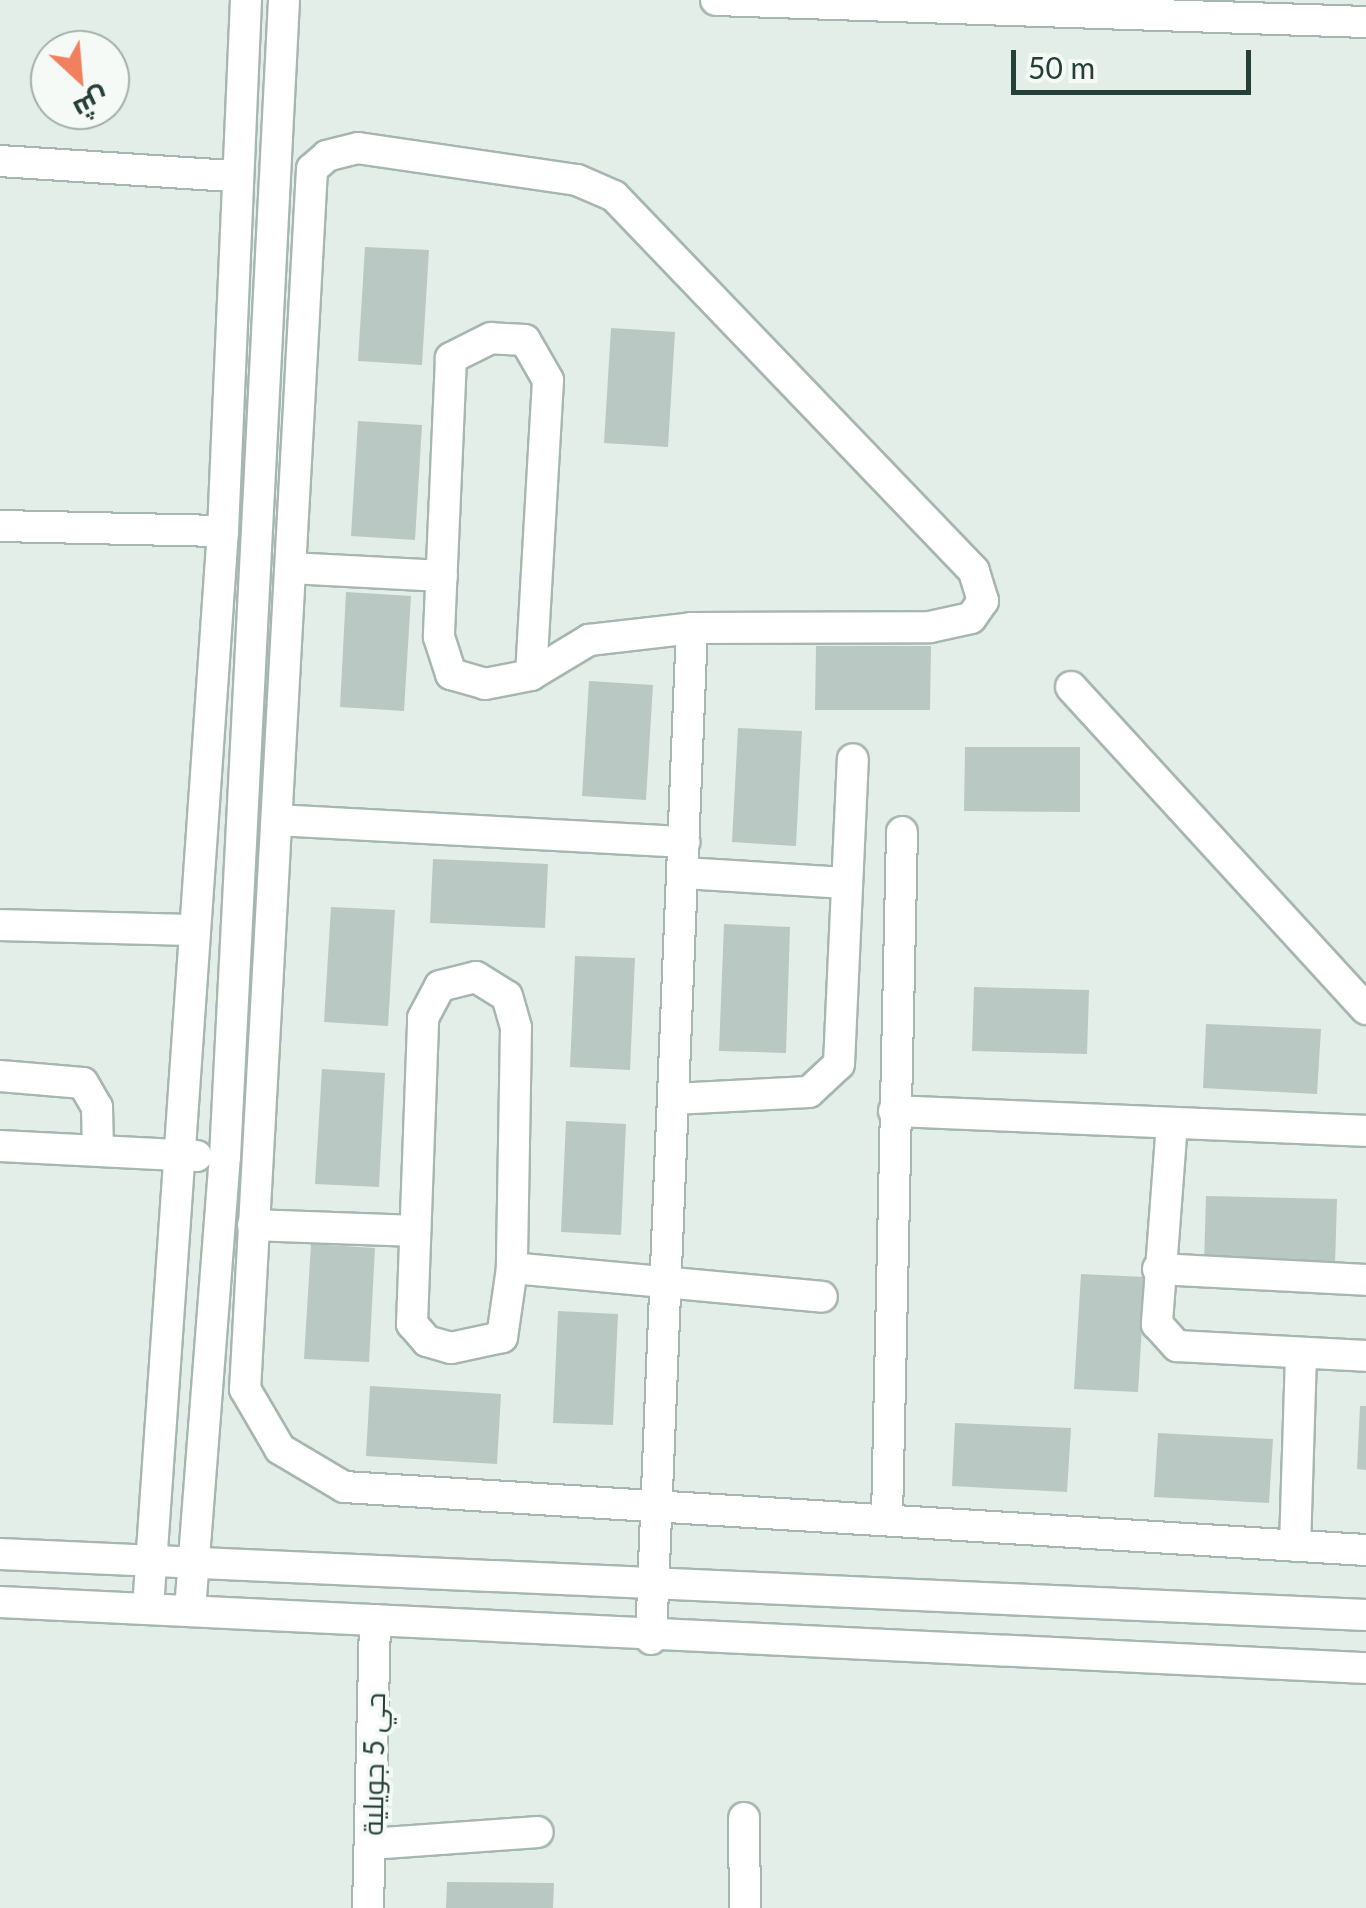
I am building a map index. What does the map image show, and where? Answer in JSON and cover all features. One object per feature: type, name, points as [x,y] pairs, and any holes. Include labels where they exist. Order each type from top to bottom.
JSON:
[{"type":"street","points":[[148,1608],[148,1561],[224,530],[233,176],[246,0]]},
{"type":"street","points":[[190,1610],[224,1156],[284,0]]},
{"type":"street","points":[[716,0],[1276,10],[1366,22]]},
{"type":"street","points":[[531,675],[548,380],[525,340],[472,342],[452,358],[439,637],[451,674],[485,684],[531,675],[589,640],[692,628],[930,626],[971,618],[983,600],[974,571],[614,196],[577,180],[358,148],[312,168],[244,1389],[280,1449],[344,1487],[1366,1550]]},
{"type":"street","points":[[0,161],[233,176]]},
{"type":"street","points":[[0,526],[224,530]]},
{"type":"street","points":[[290,568],[442,576]]},
{"type":"street","points":[[651,1639],[657,1589],[692,628]]},
{"type":"street","points":[[1071,687],[1366,1010]]},
{"type":"street","points":[[674,1099],[809,1092],[839,1064],[853,759]]},
{"type":"street","points":[[277,820],[684,842]]},
{"type":"street","points":[[887,1519],[902,832]]},
{"type":"street","points":[[683,873],[848,883]]},
{"type":"street","points":[[0,926],[196,930]]},
{"type":"street","points":[[476,977],[507,996],[516,1028],[512,1268],[502,1336],[478,1347],[427,1341],[412,1324],[416,1230],[424,1018],[440,986],[476,977]]},
{"type":"street","points":[[0,1076],[83,1083],[97,1107],[98,1151]]},
{"type":"street","points":[[894,1112],[1366,1132]]},
{"type":"street","points":[[1172,1124],[1158,1269],[1158,1324],[1177,1346],[1366,1356]]},
{"type":"street","points":[[0,1146],[224,1156]]},
{"type":"street","points":[[254,1225],[416,1230]]},
{"type":"street","points":[[512,1268],[667,1289],[822,1296]]},
{"type":"street","points":[[1158,1269],[1366,1280]]},
{"type":"street","points":[[1294,1546],[1301,1353]]},
{"type":"street","points":[[0,1554],[657,1589],[1366,1615]]},
{"type":"street","points":[[0,1602],[375,1620],[651,1639],[1366,1668]]},
{"type":"street","name":"حي 5 جويلية","points":[[368,1908],[375,1620]]},
{"type":"street","points":[[744,1818],[745,1908]]},
{"type":"street","points":[[371,1844],[538,1832]]},
{"type":"building","points":[[365,247],[429,250],[422,365],[358,361]]},
{"type":"building","points":[[611,328],[675,332],[668,447],[604,443]]},
{"type":"building","points":[[358,421],[422,425],[415,540],[351,536]]},
{"type":"building","points":[[346,592],[411,596],[404,711],[340,707]]},
{"type":"building","points":[[816,646],[931,646],[930,710],[815,710]]},
{"type":"building","points":[[589,681],[653,685],[646,800],[582,796]]},
{"type":"building","points":[[738,728],[802,731],[796,846],[732,842]]},
{"type":"building","points":[[965,747],[1080,747],[1080,812],[964,811]]},
{"type":"building","points":[[433,859],[548,864],[545,928],[430,923]]},
{"type":"building","points":[[331,907],[395,910],[388,1026],[324,1022]]},
{"type":"building","points":[[724,924],[790,927],[786,1053],[719,1051]]},
{"type":"building","points":[[575,956],[635,958],[630,1070],[570,1067]]},
{"type":"building","points":[[974,987],[1089,990],[1087,1054],[972,1051]]},
{"type":"building","points":[[1206,1024],[1321,1029],[1317,1094],[1203,1088]]},
{"type":"building","points":[[322,1069],[385,1073],[379,1187],[315,1184]]},
{"type":"building","points":[[566,1121],[626,1124],[621,1235],[561,1232]]},
{"type":"building","points":[[1206,1196],[1337,1199],[1335,1266],[1204,1263]]},
{"type":"building","points":[[311,1244],[375,1248],[369,1362],[304,1359]]},
{"type":"building","points":[[1081,1274],[1145,1277],[1138,1392],[1074,1389]]},
{"type":"building","points":[[558,1311],[618,1314],[613,1425],[553,1423]]},
{"type":"building","points":[[370,1386],[501,1394],[497,1464],[366,1456]]},
{"type":"building","points":[[1360,1406],[1366,1406],[1366,1470],[1357,1469]]},
{"type":"building","points":[[955,1423],[1071,1428],[1067,1492],[952,1486]]},
{"type":"building","points":[[1158,1433],[1273,1439],[1269,1503],[1154,1497]]},
{"type":"building","points":[[447,1882],[554,1883],[553,1908],[446,1908]]}]
